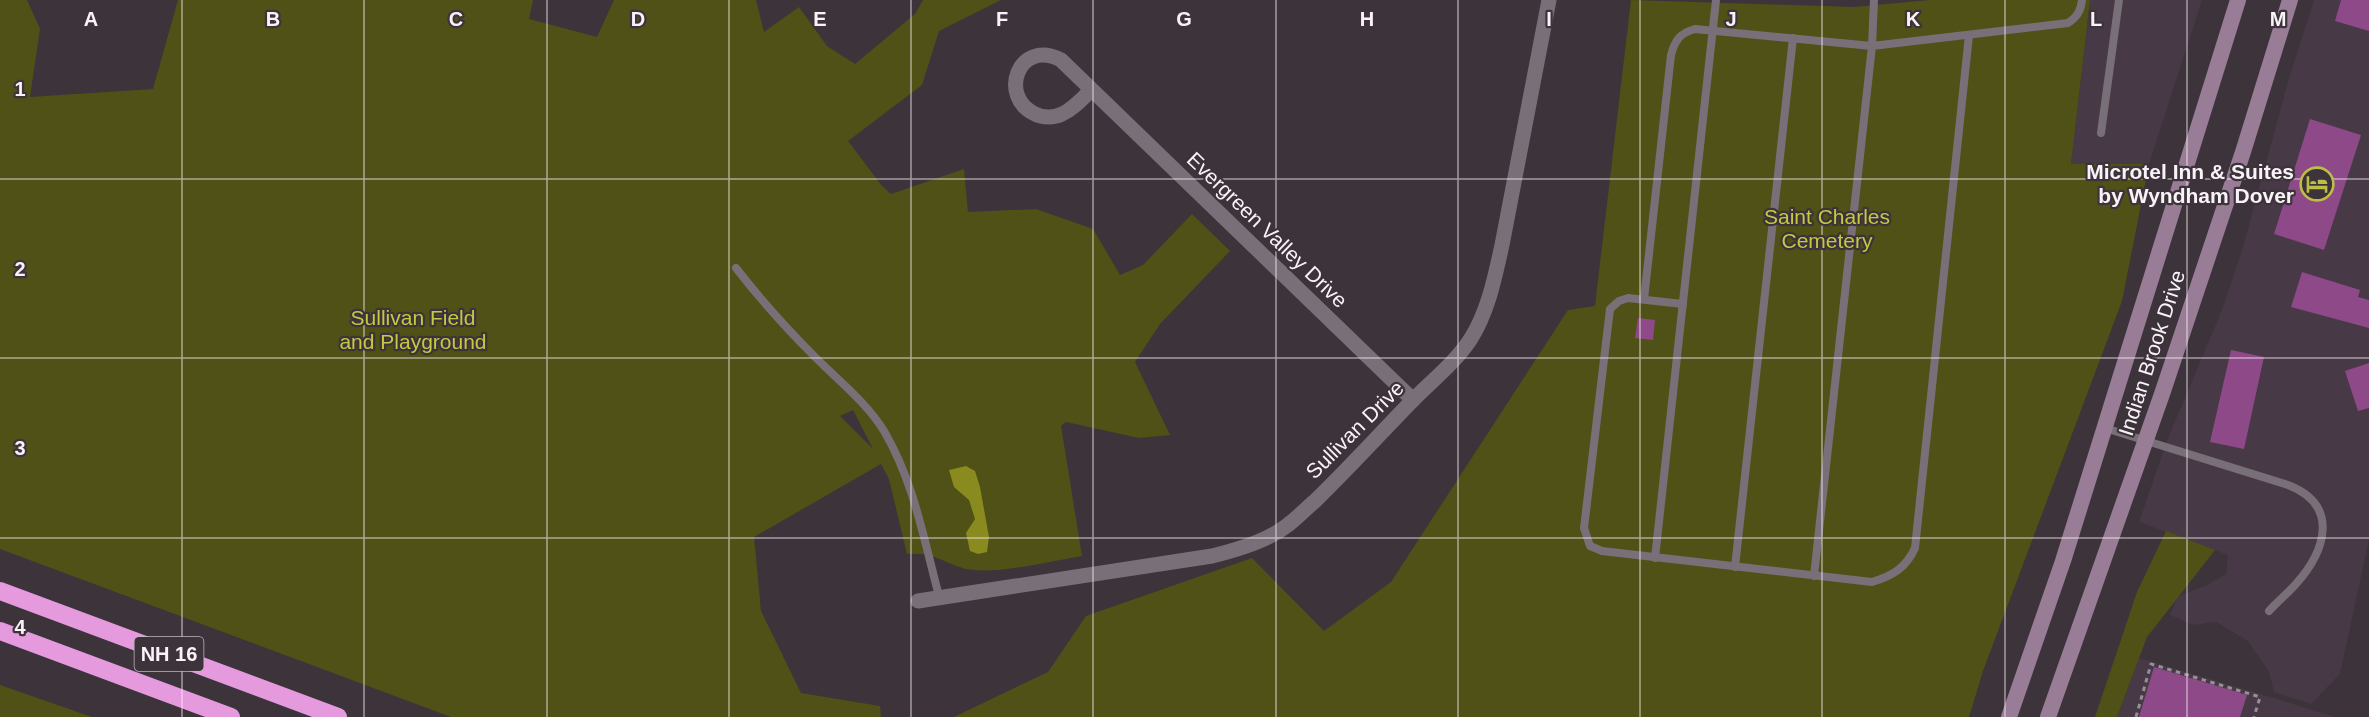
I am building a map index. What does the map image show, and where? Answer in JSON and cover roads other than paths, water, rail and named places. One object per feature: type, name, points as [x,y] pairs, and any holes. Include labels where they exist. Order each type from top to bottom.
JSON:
[{"type":"highway","name":"NH 16","points":[[0,591],[308,712],[338,717]]},
{"type":"highway","name":"NH 16","points":[[0,631],[231,717]]},
{"type":"main road","name":"Indian Brook Drive","points":[[2009,717],[2063,561],[2238,0]]},
{"type":"main road","name":"Indian Brook Drive","points":[[2048,717],[2146,442],[2243,152],[2290,0]]},
{"type":"street","name":"Sullivan Drive","points":[[918,601],[1212,556],[1272,536],[1289,524],[1332,485],[1444,371],[1470,340],[1479,322],[1493,284],[1549,0]]},
{"type":"street","name":"Evergreen Valley Drive","points":[[1091,90],[1061,115],[1038,116],[1029,111],[1021,102],[1016,92],[1016,81],[1019,70],[1034,55],[1044,54],[1061,60],[1413,400]]},
{"type":"lane","points":[[1655,558],[1716,0]]},
{"type":"lane","points":[[1814,576],[1872,46],[1874,0]]},
{"type":"lane","points":[[1644,299],[1671,55],[1674,43],[1683,32],[1695,29],[1872,46],[2068,23],[2076,18],[2082,8],[2082,0]]},
{"type":"lane","points":[[2101,133],[2119,0]]},
{"type":"lane","points":[[1683,304],[1628,298],[1619,301],[1610,309],[1584,528],[1590,546],[1602,551],[1655,558],[1872,582],[1898,571],[1909,561],[1915,548],[1969,35]]},
{"type":"lane","points":[[1735,567],[1793,38]]},
{"type":"lane","points":[[735,268],[759,298],[857,398],[882,429],[901,464],[908,483],[939,596]]},
{"type":"lane","points":[[2105,428],[2288,484],[2302,490],[2312,498],[2319,509],[2323,523],[2323,539],[2308,569],[2269,611]]},
{"type":"place","name":"Microtel Inn & Suites by Wyndham Dover","points":[[2317,184]]},
{"type":"park label","name":"Saint Charles Cemetery","points":[[1827,229]]},
{"type":"park label","name":"Sullivan Field and Playground","points":[[413,330]]}]
